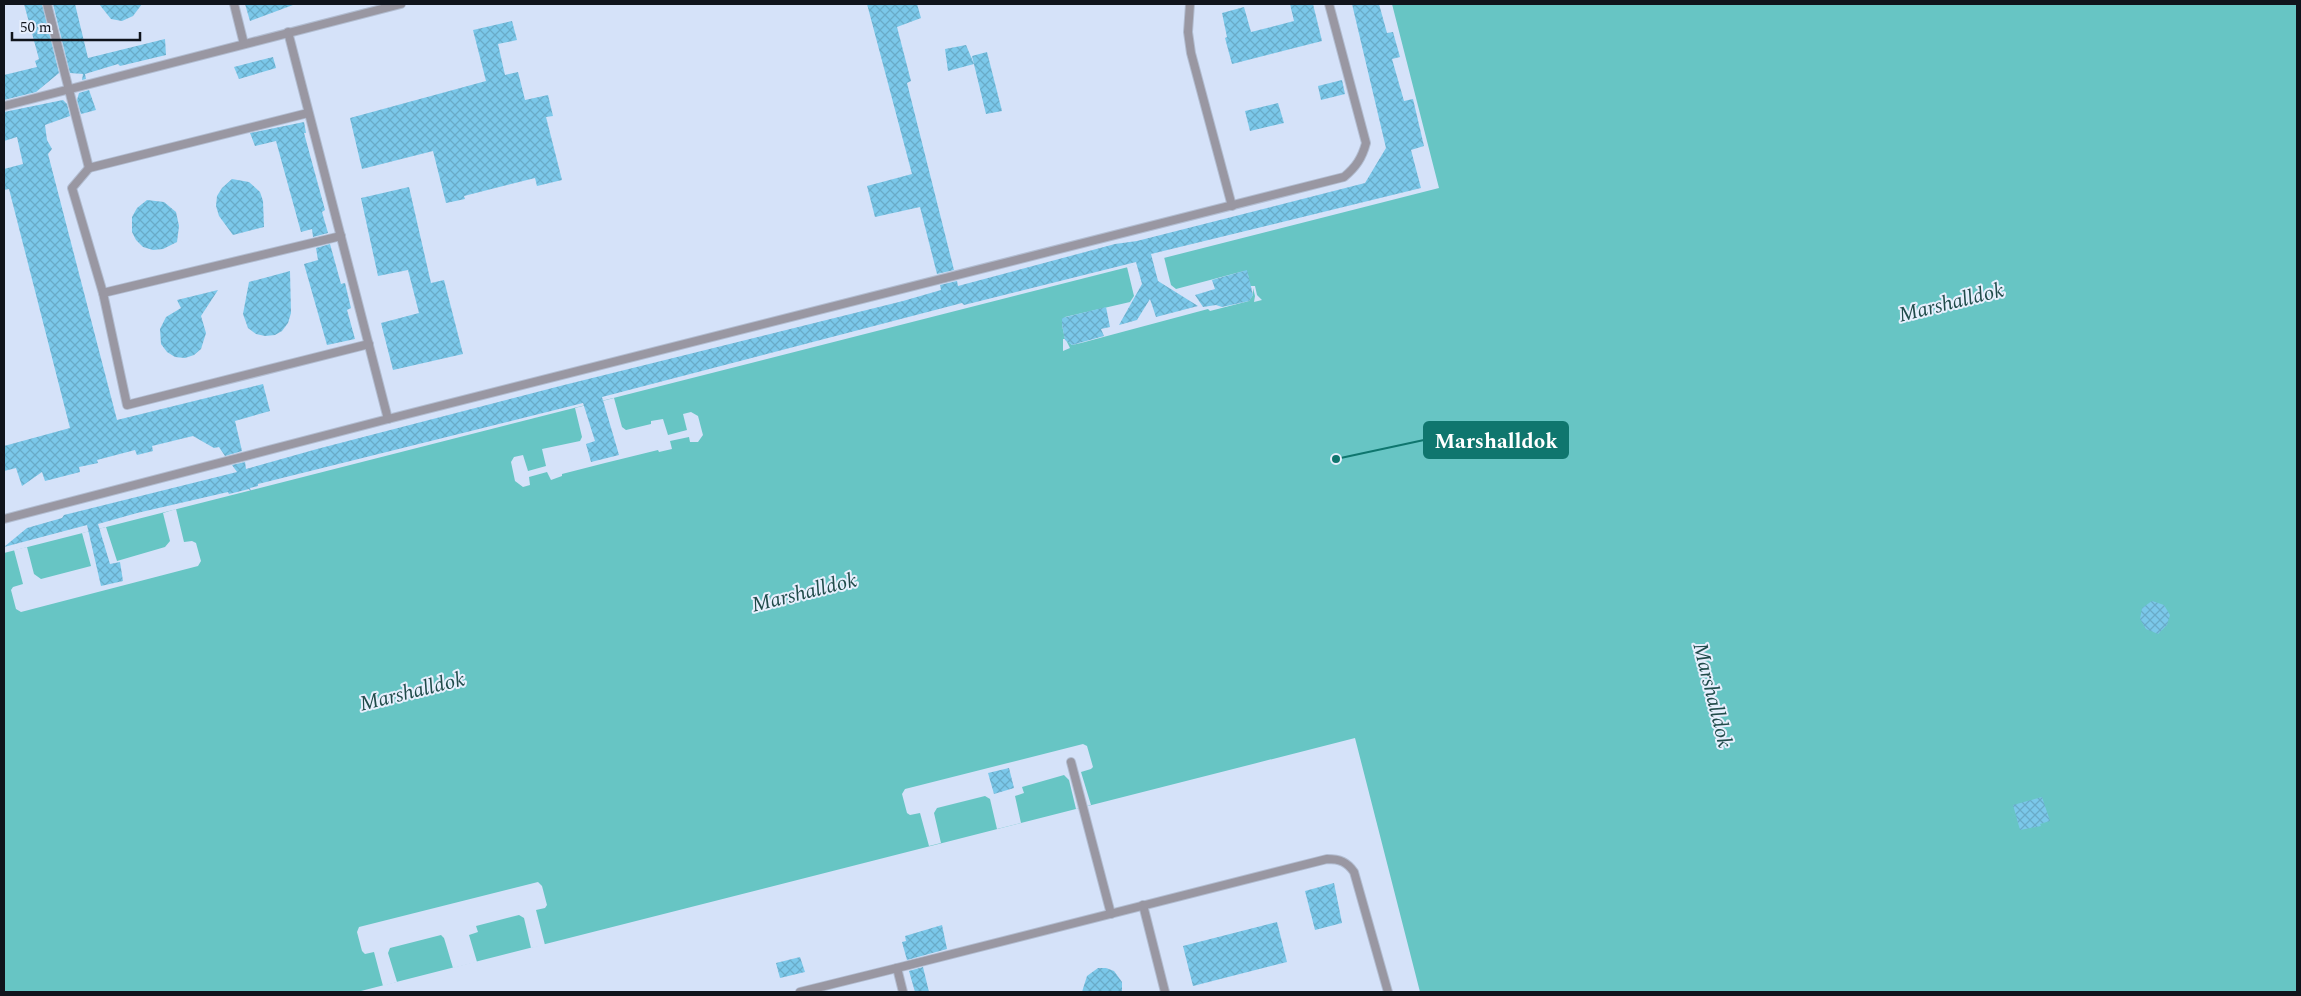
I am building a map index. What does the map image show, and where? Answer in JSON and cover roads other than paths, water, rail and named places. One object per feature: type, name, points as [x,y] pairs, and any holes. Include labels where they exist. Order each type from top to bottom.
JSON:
[{"type":"lane","points":[[47,4],[89,168]]},
{"type":"lane","points":[[234,4],[244,44]]},
{"type":"lane","points":[[4,106],[387,5],[401,4]]},
{"type":"lane","points":[[1190,4],[1188,32],[1191,52],[1232,206]]},
{"type":"lane","points":[[4,519],[388,419],[1344,177],[1363,156],[1366,143],[1329,4]]},
{"type":"lane","points":[[288,32],[388,419]]},
{"type":"lane","points":[[308,113],[89,168],[72,188],[102,293],[128,405],[369,344]]},
{"type":"lane","points":[[102,293],[341,236]]},
{"type":"lane","points":[[1071,762],[1111,914]]},
{"type":"lane","points":[[800,992],[1327,859],[1339,859],[1349,865],[1354,872],[1388,992]]},
{"type":"lane","points":[[1143,905],[1165,992]]},
{"type":"lane","points":[[897,968],[903,992]]},
{"type":"water","name":"Marshalldok","points":[[1392,4],[2297,4],[2297,992],[1420,992],[1355,738],[357,992],[4,992],[4,553],[1439,188]]},
{"type":"place","name":"Marshalldok","points":[[1336,459]]}]
